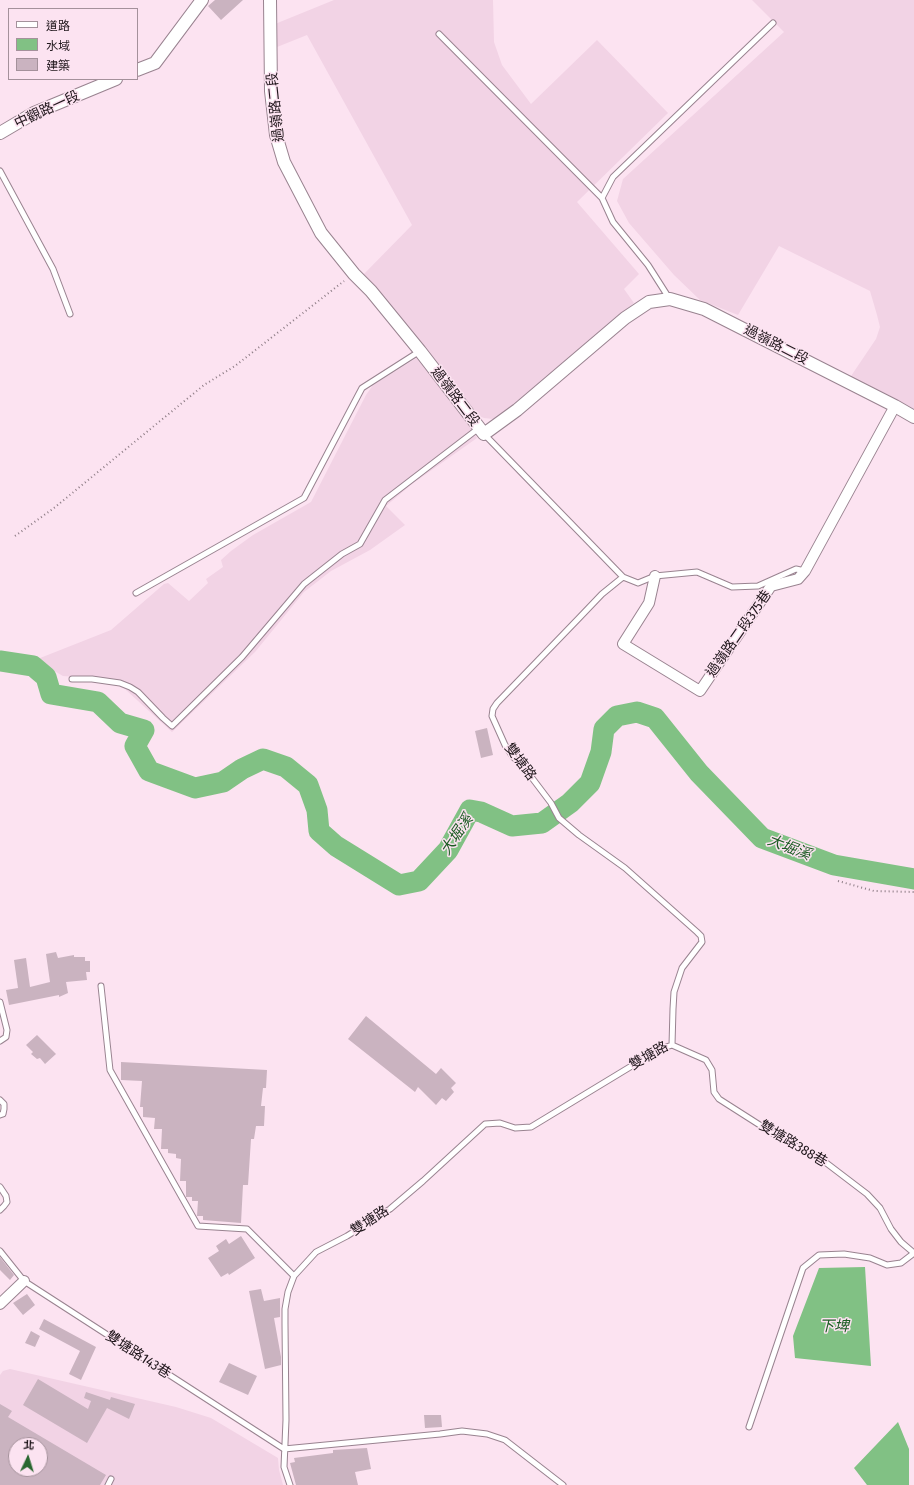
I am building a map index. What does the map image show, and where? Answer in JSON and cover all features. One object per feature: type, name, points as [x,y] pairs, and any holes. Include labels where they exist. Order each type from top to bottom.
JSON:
[{"type":"street","name":"過嶺路二段","points":[[270,0],[271,91],[276,135],[284,162],[322,233],[354,274],[371,291],[420,350],[481,431],[517,410],[626,318],[649,302],[670,299],[704,309],[914,417]]},
{"type":"street","points":[[138,70],[155,63],[196,2]]},
{"type":"street","name":"中觀路一段","points":[[0,133],[34,113],[114,80]]},
{"type":"street","name":"過嶺路二段375巷","points":[[655,576],[649,603],[623,644],[700,691],[771,586],[798,579],[805,571],[894,406]]},
{"type":"street","points":[[0,1304],[24,1281]]},
{"type":"lane","points":[[602,198],[613,177],[773,23]]},
{"type":"lane","points":[[439,34],[602,198],[614,222],[648,265],[670,299]]},
{"type":"lane","points":[[0,171],[53,269],[70,314]]},
{"type":"lane","points":[[136,593],[304,498],[362,388],[420,350]]},
{"type":"lane","points":[[72,679],[92,679],[120,683],[130,687],[138,692],[172,726],[242,657],[304,584],[342,554],[360,544],[385,500],[481,431],[623,577],[638,583],[655,576],[697,572],[732,586],[758,586],[796,569],[805,571]]},
{"type":"lane","name":"雙塘路","points":[[290,1485],[284,1467],[286,1420],[285,1309],[288,1292],[294,1276],[316,1252],[348,1236],[390,1209],[485,1124],[500,1123],[515,1128],[531,1127],[658,1050],[672,1045],[674,992],[682,968],[702,942],[701,936],[625,868],[579,835],[559,818],[551,803],[505,744],[492,716],[493,709],[602,594],[623,577]]},
{"type":"lane","points":[[101,986],[110,1070],[198,1226],[247,1230],[294,1276]]},
{"type":"lane","points":[[0,1002],[7,1030],[6,1037],[0,1041]]},
{"type":"lane","name":"雙塘路388巷","points":[[672,1045],[706,1060],[712,1070],[714,1092],[719,1099],[777,1136],[825,1162],[867,1194],[880,1208],[891,1229],[901,1242],[914,1253]]},
{"type":"lane","points":[[0,1100],[4,1104],[4,1109],[3,1114],[0,1116]]},
{"type":"lane","points":[[0,1187],[6,1196],[7,1202],[0,1210]]},
{"type":"lane","name":"雙塘路143巷","points":[[0,1251],[24,1281],[284,1449]]},
{"type":"lane","points":[[750,1427],[803,1268],[819,1255],[844,1254],[870,1258],[887,1265],[901,1263],[914,1253]]},
{"type":"lane","points":[[284,1449],[462,1431],[487,1434],[505,1440],[563,1485]]},
{"type":"lane","points":[[108,1485],[111,1479]]},
{"type":"path","points":[[15,536],[54,508],[204,385],[235,366],[354,274]]},
{"type":"path","points":[[838,881],[874,891],[914,892]]},
{"type":"shaded area","points":[[334,0],[493,0],[494,42],[502,65],[531,104],[597,40],[668,113],[577,202],[639,274],[624,289],[634,303],[504,412],[493,419],[479,416],[473,410],[434,360],[363,275],[412,225],[307,35],[277,47],[275,24]]},
{"type":"shaded area","points":[[752,0],[914,0],[914,410],[849,379],[876,339],[880,327],[870,291],[779,246],[738,315],[700,300],[674,275],[629,223],[617,201],[623,179],[784,32]]},
{"type":"shaded area","points":[[418,357],[470,423],[477,438],[412,484],[386,506],[405,525],[370,550],[331,571],[304,592],[255,652],[172,732],[115,680],[63,676],[35,660],[111,630],[164,584],[168,583],[189,601],[208,583],[206,579],[223,567],[221,560],[231,551],[253,535],[311,502],[366,395],[373,385]]},
{"type":"shaded area","points":[[10,1369],[176,1407],[211,1418],[278,1458],[279,1470],[283,1485],[0,1485],[0,1375],[3,1371]]},
{"type":"water","name":"下埤","points":[[865,1267],[871,1366],[795,1358],[793,1336],[819,1268]]},
{"type":"water","points":[[898,1422],[909,1449],[909,1485],[867,1485],[854,1468]]},
{"type":"building","points":[[215,0],[243,0],[221,20],[208,6]]},
{"type":"building","points":[[487,728],[493,755],[481,758],[475,731]]},
{"type":"building","points":[[56,952],[58,958],[74,955],[74,957],[85,957],[85,961],[90,961],[90,972],[86,972],[87,980],[66,982],[68,993],[59,997],[59,995],[9,1005],[6,990],[18,988],[14,960],[26,958],[30,987],[50,982],[46,954]]},
{"type":"building","points":[[366,1016],[436,1074],[441,1068],[456,1083],[451,1088],[454,1092],[446,1101],[442,1098],[436,1105],[418,1087],[415,1092],[348,1039]]},
{"type":"building","points":[[37,1035],[56,1054],[45,1064],[40,1058],[37,1059],[31,1054],[33,1052],[26,1045]]},
{"type":"building","points":[[121,1062],[267,1070],[266,1088],[263,1088],[261,1106],[265,1106],[264,1126],[256,1126],[254,1139],[251,1139],[248,1185],[243,1185],[241,1223],[203,1220],[203,1216],[197,1216],[198,1201],[192,1201],[192,1197],[186,1197],[186,1181],[180,1181],[181,1159],[176,1158],[176,1154],[168,1153],[168,1149],[161,1149],[162,1129],[154,1129],[155,1118],[143,1117],[143,1107],[140,1107],[142,1081],[121,1080]]},
{"type":"building","points":[[241,1236],[255,1258],[229,1275],[228,1273],[221,1277],[208,1258],[219,1251],[216,1246],[226,1239],[229,1244]]},
{"type":"building","points":[[0,1257],[14,1275],[10,1280],[0,1270]]},
{"type":"building","points":[[261,1289],[264,1301],[280,1298],[280,1317],[274,1318],[281,1365],[265,1369],[249,1291]]},
{"type":"building","points":[[27,1294],[35,1305],[23,1315],[13,1303]]},
{"type":"building","points":[[44,1319],[96,1347],[81,1380],[69,1374],[80,1351],[39,1329]]},
{"type":"building","points":[[31,1331],[40,1336],[35,1347],[25,1343]]},
{"type":"building","points":[[229,1363],[257,1376],[248,1395],[219,1382]]},
{"type":"building","points":[[38,1379],[88,1409],[91,1401],[84,1398],[86,1392],[110,1400],[111,1397],[135,1404],[129,1419],[107,1408],[87,1443],[23,1405]]},
{"type":"building","points":[[0,1404],[12,1411],[8,1417],[42,1437],[8,1437],[8,1477],[48,1477],[48,1441],[106,1475],[100,1485],[0,1485]]},
{"type":"building","points":[[424,1415],[441,1415],[442,1427],[425,1428]]},
{"type":"building","points":[[367,1448],[371,1469],[355,1472],[358,1485],[296,1485],[290,1463],[295,1462],[294,1458],[333,1453],[333,1450]]},
{"type":"waterway","name":"大堀溪","points":[[0,661],[33,666],[46,677],[51,694],[98,702],[120,723],[144,730],[135,746],[149,771],[195,788],[223,782],[242,769],[263,759],[286,767],[308,785],[317,810],[319,831],[336,846],[399,885],[419,881],[448,850],[470,810],[481,812],[512,826],[542,823],[570,803],[590,783],[601,752],[604,729],[617,716],[637,712],[655,718],[699,773],[762,838],[834,865],[914,879]]}]
